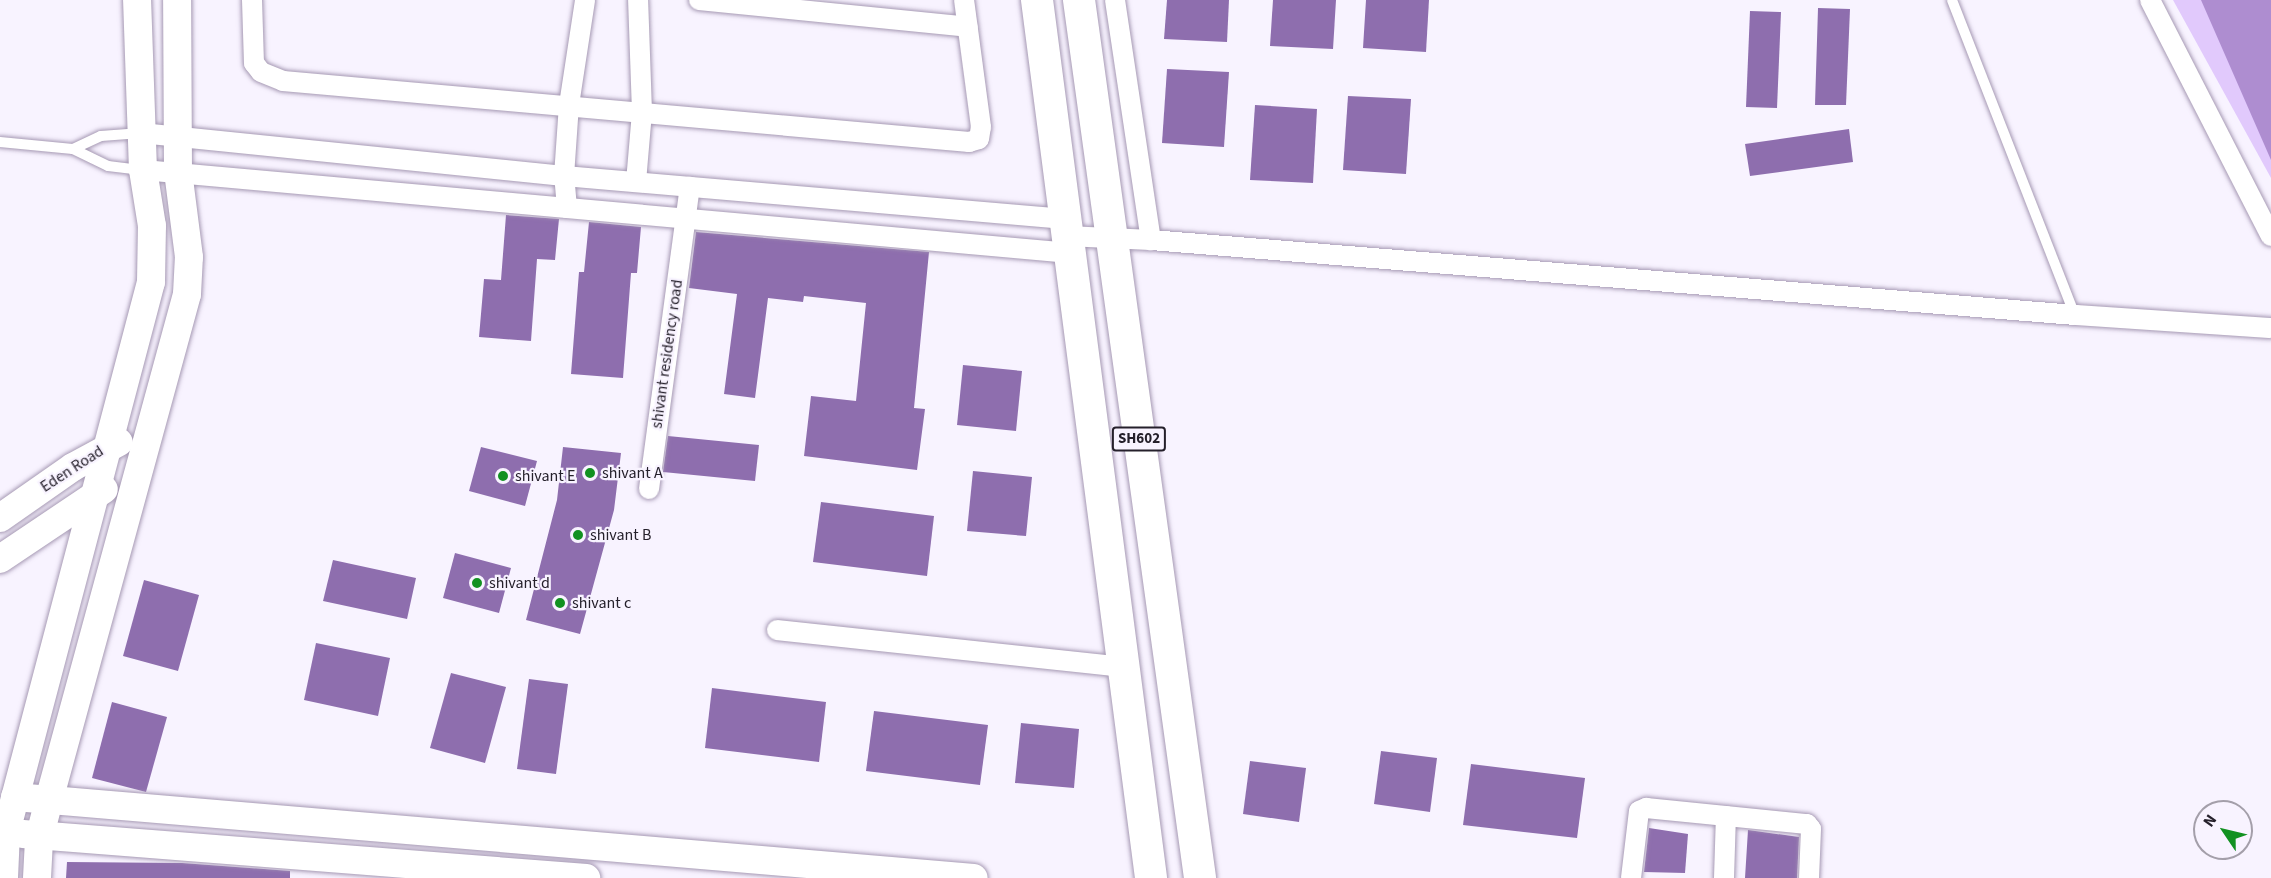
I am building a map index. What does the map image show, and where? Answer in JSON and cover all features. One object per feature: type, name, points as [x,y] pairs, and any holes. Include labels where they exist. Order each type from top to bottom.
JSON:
[{"type":"main road","name":"SH602","points":[[1037,0],[1150,878]]},
{"type":"main road","name":"SH602","points":[[1079,0],[1200,878]]},
{"type":"street","points":[[4,878],[6,832],[110,445],[151,282],[152,226],[143,170],[137,0]]},
{"type":"street","points":[[37,878],[40,835],[187,294],[189,257],[178,171],[177,0]]},
{"type":"street","points":[[252,0],[254,63],[261,72],[283,81],[642,111],[969,142],[978,139],[981,127],[964,0]]},
{"type":"street","points":[[567,208],[564,176],[569,105],[585,0]]},
{"type":"street","points":[[636,182],[642,111],[638,0]]},
{"type":"street","points":[[699,0],[968,27]]},
{"type":"street","points":[[1115,0],[1151,240]]},
{"type":"street","points":[[2150,0],[2271,236]]},
{"type":"street","points":[[141,133],[690,187],[1068,236]]},
{"type":"street","points":[[143,170],[178,171],[686,218],[1112,237],[2075,315],[2271,328]]},
{"type":"street","name":"shivant residency road","points":[[649,489],[690,187]]},
{"type":"street","name":"Eden Road","points":[[0,518],[110,445],[150,432]]},
{"type":"street","name":"Eden Road","points":[[0,559],[142,462]]},
{"type":"street","points":[[777,630],[1123,667]]},
{"type":"street","points":[[15,797],[854,873],[974,878]]},
{"type":"street","points":[[1631,878],[1639,811],[1646,808],[1807,824],[1811,829],[1809,878]]},
{"type":"street","points":[[1725,878],[1726,816]]},
{"type":"street","points":[[6,832],[438,872],[586,878]]},
{"type":"street","points":[[438,872],[443,834]]},
{"type":"lane","points":[[1952,0],[2075,315]]},
{"type":"lane","points":[[73,149],[101,136],[141,133]]},
{"type":"lane","points":[[0,142],[73,149],[108,166],[143,170]]},
{"type":"shaded area","points":[[2173,0],[2254,0],[2271,29],[2271,178]]},
{"type":"shaded area","points":[[2201,0],[2271,0],[2271,160]]},
{"type":"building","points":[[1167,0],[1229,0],[1227,42],[1164,39]]},
{"type":"building","points":[[1273,0],[1336,0],[1333,49],[1270,46]]},
{"type":"building","points":[[1366,0],[1429,0],[1426,52],[1363,48]]},
{"type":"building","points":[[1818,8],[1850,9],[1846,105],[1815,105]]},
{"type":"building","points":[[1750,11],[1781,12],[1777,108],[1746,107]]},
{"type":"building","points":[[1167,69],[1229,72],[1224,147],[1162,143]]},
{"type":"building","points":[[1348,96],[1411,99],[1406,174],[1343,170]]},
{"type":"building","points":[[1255,105],[1317,109],[1313,183],[1250,180]]},
{"type":"building","points":[[1849,129],[1853,162],[1750,176],[1745,144]]},
{"type":"building","points":[[506,215],[559,219],[555,260],[537,259],[531,341],[479,337],[484,279],[501,280]]},
{"type":"building","points":[[589,222],[641,227],[637,273],[631,273],[623,378],[571,374],[579,272],[584,272]]},
{"type":"building","points":[[696,232],[929,252],[914,408],[925,409],[917,470],[804,456],[811,396],[856,401],[866,303],[804,296],[803,302],[768,298],[755,398],[724,394],[737,294],[689,288]]},
{"type":"building","points":[[963,365],[1022,371],[1016,431],[957,425]]},
{"type":"building","points":[[668,436],[759,445],[755,481],[663,472]]},
{"type":"building","name":"shivant E","points":[[481,447],[537,461],[525,506],[469,491]]},
{"type":"building","points":[[563,447],[621,453],[614,510],[580,634],[526,620],[557,500]]},
{"type":"building","points":[[973,471],[1032,477],[1026,536],[967,531]]},
{"type":"building","points":[[821,502],[934,516],[927,576],[813,562]]},
{"type":"building","name":"shivant d","points":[[455,553],[511,568],[499,613],[443,598]]},
{"type":"building","points":[[333,560],[416,578],[407,619],[323,601]]},
{"type":"building","points":[[144,580],[199,595],[178,671],[123,656]]},
{"type":"building","points":[[316,643],[390,658],[378,716],[304,700]]},
{"type":"building","points":[[451,673],[506,687],[485,763],[430,748]]},
{"type":"building","points":[[529,679],[568,684],[556,774],[517,769]]},
{"type":"building","points":[[712,688],[826,702],[819,762],[705,748]]},
{"type":"building","points":[[112,702],[167,717],[146,792],[92,778]]},
{"type":"building","points":[[874,711],[988,725],[980,785],[866,771]]},
{"type":"building","points":[[1021,723],[1079,729],[1074,788],[1015,783]]},
{"type":"building","points":[[1381,751],[1437,758],[1430,812],[1374,804]]},
{"type":"building","points":[[1250,761],[1306,768],[1299,822],[1243,814]]},
{"type":"building","points":[[1471,764],[1585,778],[1577,838],[1463,825]]},
{"type":"building","points":[[1649,828],[1688,834],[1685,873],[1644,872]]},
{"type":"building","points":[[1748,830],[1799,837],[1797,878],[1745,878]]},
{"type":"building","points":[[67,862],[182,863],[290,871],[290,878],[66,878]]},
{"type":"place","name":"shivant A","points":[[590,473]]},
{"type":"place","name":"shivant E","points":[[503,476]]},
{"type":"place","name":"shivant B","points":[[578,535]]},
{"type":"place","name":"shivant d","points":[[477,583]]},
{"type":"place","name":"shivant c","points":[[560,603]]}]
